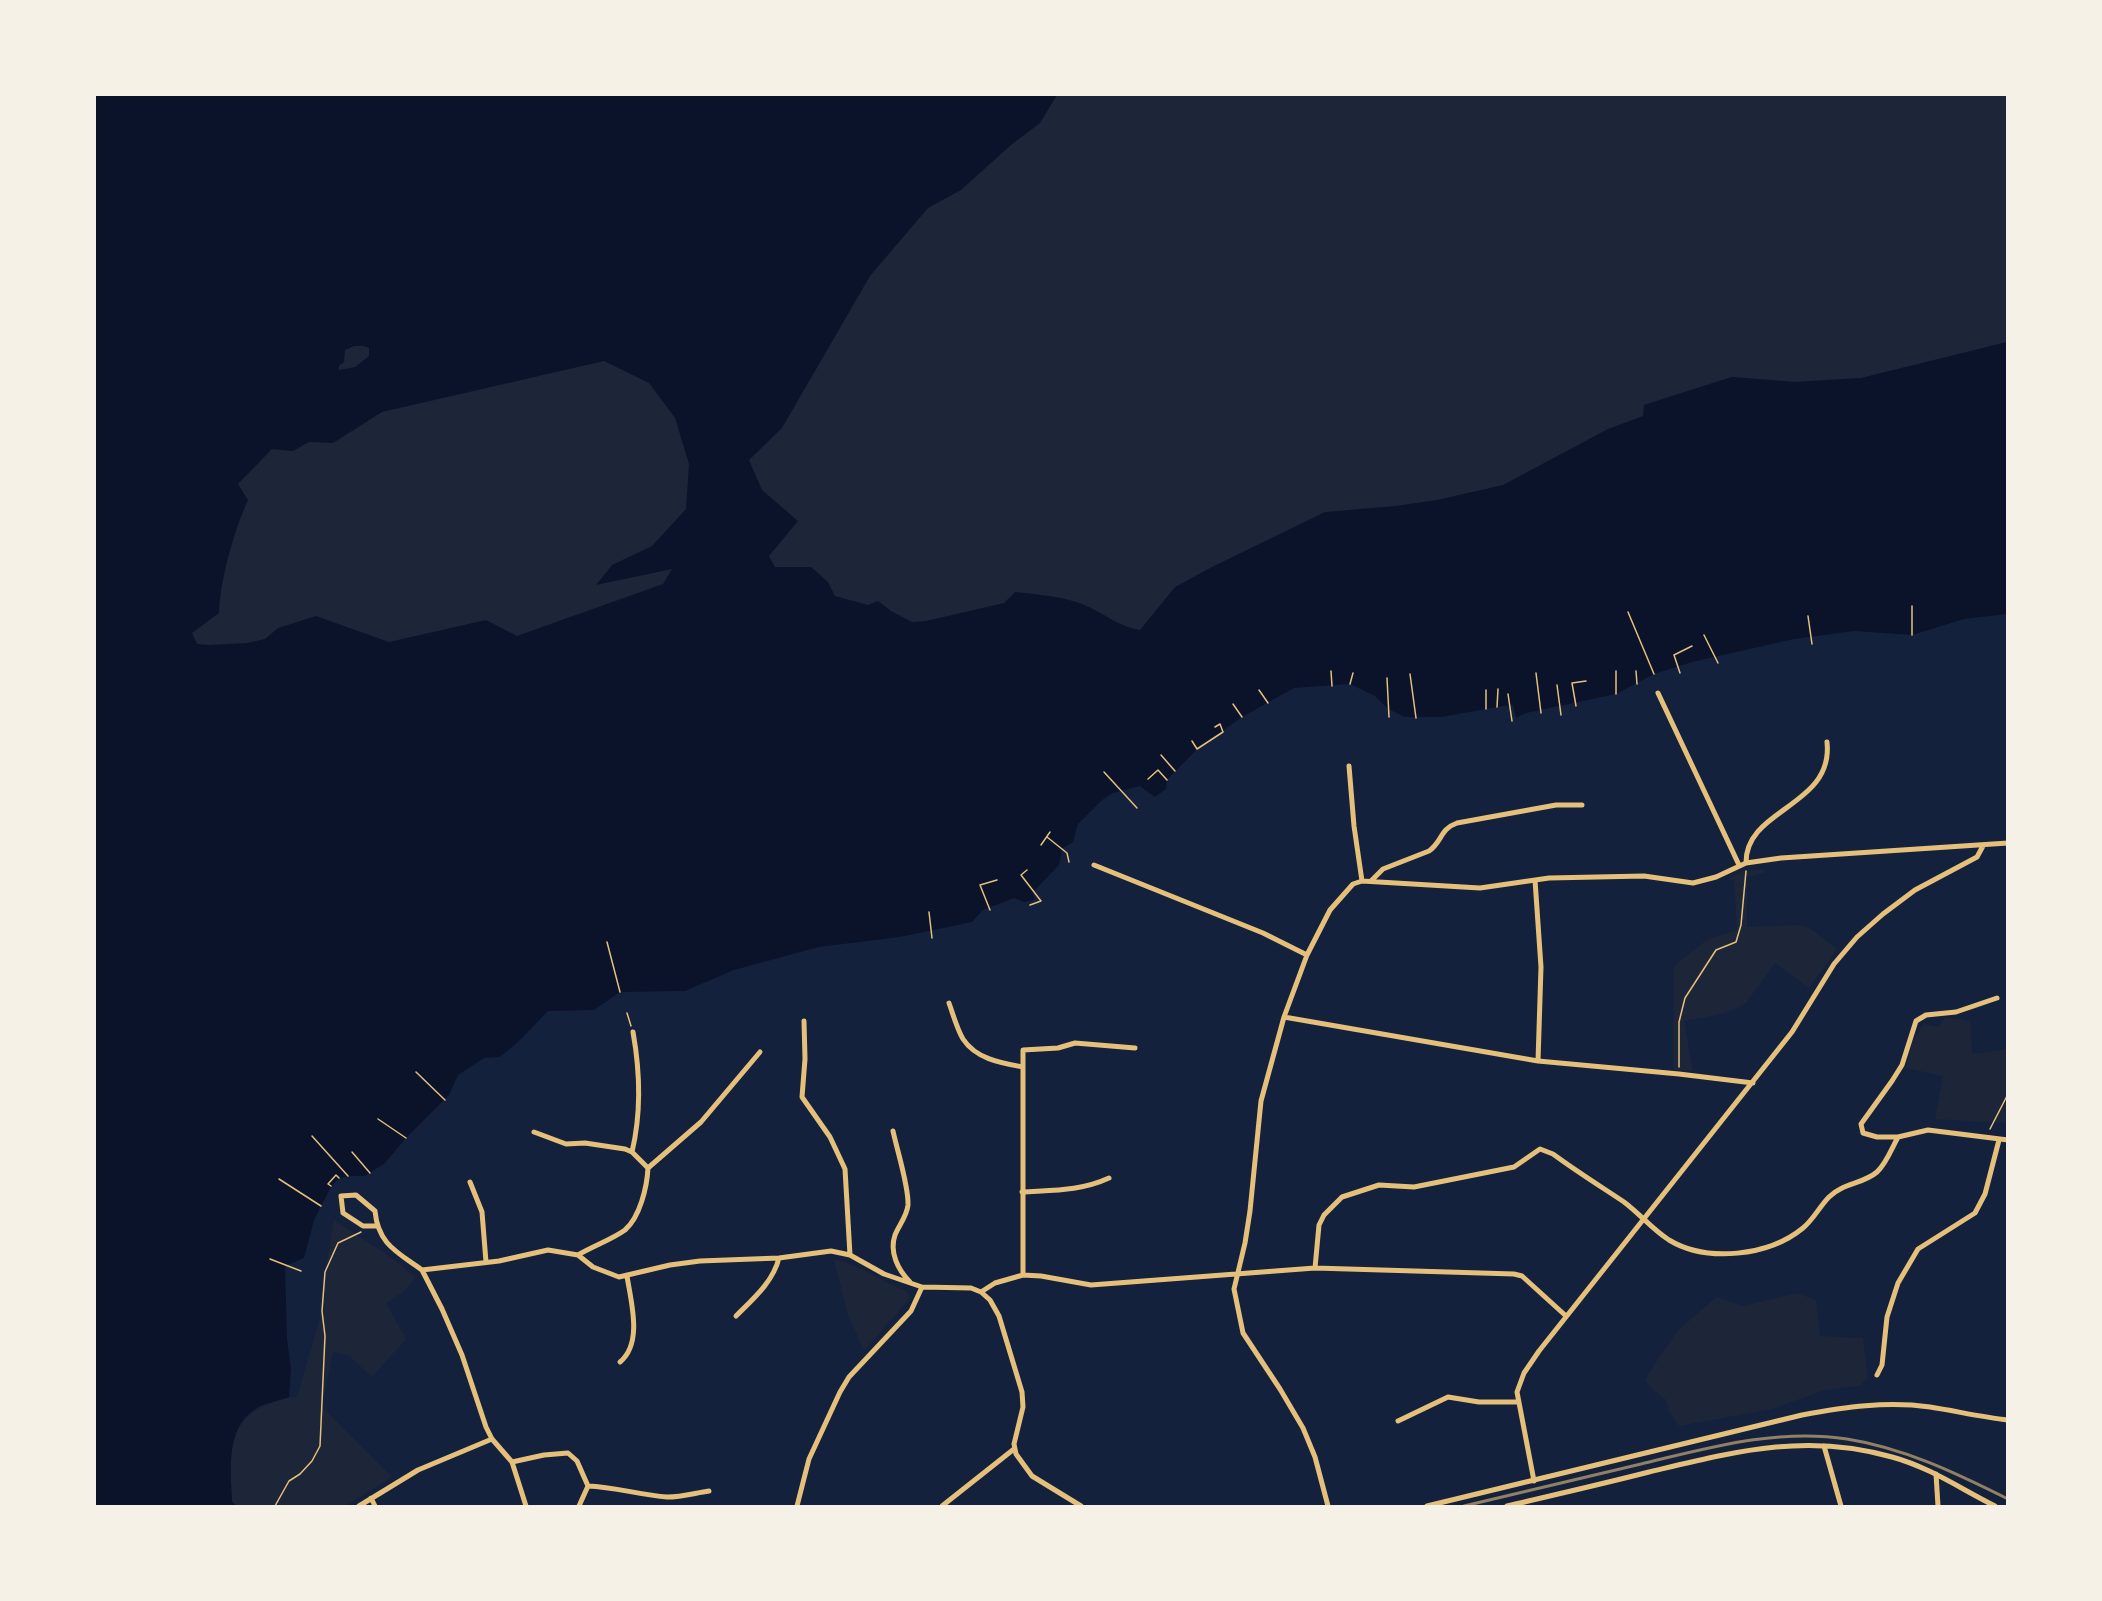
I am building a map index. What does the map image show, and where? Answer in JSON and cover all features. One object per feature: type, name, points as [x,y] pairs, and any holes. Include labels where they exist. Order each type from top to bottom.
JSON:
[{"type":"street","points":[[1658,693],[1739,866]]},
{"type":"street","points":[[1746,862],[1750,843],[1762,826],[1803,798],[1811,789],[1828,756],[1827,742]]},
{"type":"street","points":[[1349,766],[1362,881]]},
{"type":"street","points":[[1371,881],[1383,869],[1429,851],[1448,826],[1556,805],[1568,807],[1582,805]]},
{"type":"street","points":[[1328,1506],[1315,1458],[1303,1428],[1244,1334],[1234,1289],[1250,1211],[1261,1101],[1284,1017],[1307,955],[1330,910],[1353,884],[1371,881],[1480,888],[1535,880],[1644,876],[1693,883],[1716,878],[1746,862],[2007,843]]},
{"type":"street","points":[[1534,1481],[1518,1402],[1518,1386],[1524,1373],[1566,1316],[1792,1032],[1834,964],[1857,937],[1915,890],[1977,856],[1983,846]]},
{"type":"street","points":[[1094,865],[1250,928],[1307,955]]},
{"type":"street","points":[[1535,880],[1541,967],[1538,1061]]},
{"type":"street","points":[[1997,998],[1956,1012],[1926,1015],[1916,1022],[1902,1065],[1861,1124],[1863,1132],[1877,1137],[1898,1137],[1928,1130],[2007,1140]]},
{"type":"street","points":[[949,1003],[963,1039],[975,1052],[995,1062],[1023,1067]]},
{"type":"street","points":[[1284,1017],[1538,1061],[1753,1083]]},
{"type":"street","points":[[804,1021],[805,1059],[802,1097],[830,1137],[845,1169],[850,1255]]},
{"type":"street","points":[[632,1152],[635,1141],[638,1079],[638,1057],[633,1032]]},
{"type":"street","points":[[1023,1275],[1023,1050],[1058,1048],[1075,1044],[1134,1048]]},
{"type":"street","points":[[648,1168],[701,1122],[760,1052]]},
{"type":"street","points":[[893,1131],[908,1206],[893,1247],[900,1273],[914,1285]]},
{"type":"street","points":[[422,1270],[486,1262],[539,1251],[578,1255],[628,1227],[639,1206],[648,1177],[648,1168],[626,1149],[585,1143],[566,1144],[534,1132]]},
{"type":"street","points":[[1315,1268],[1319,1225],[1324,1215],[1342,1197],[1378,1185],[1414,1186],[1514,1167],[1540,1149],[1553,1154],[1644,1218],[1671,1241],[1700,1251],[1734,1252],[1770,1246],[1804,1228],[1833,1194],[1847,1185],[1875,1174],[1898,1137]]},
{"type":"street","points":[[1877,1375],[1882,1365],[1887,1317],[1898,1283],[1918,1249],[1976,1213],[1985,1194],[1999,1140]]},
{"type":"street","points":[[1022,1192],[1075,1190],[1092,1186],[1109,1178]]},
{"type":"street","points":[[470,1182],[482,1212],[486,1262]]},
{"type":"street","points":[[376,1226],[363,1226],[343,1213],[341,1196],[356,1195],[375,1210],[376,1226],[388,1245],[422,1270],[462,1355],[482,1417],[492,1439],[512,1462],[526,1506]]},
{"type":"street","points":[[578,1255],[583,1261],[602,1271],[627,1276],[670,1265],[699,1261],[779,1258],[831,1251],[850,1255],[884,1274],[914,1285],[971,1288],[981,1292],[990,1300],[999,1316],[1022,1392],[1023,1407],[1014,1449],[942,1506]]},
{"type":"street","points":[[736,1316],[761,1291],[776,1271],[779,1258]]},
{"type":"street","points":[[981,1292],[995,1283],[1023,1275],[1091,1285],[1315,1268],[1522,1276],[1566,1316]]},
{"type":"street","points":[[620,1362],[630,1351],[633,1340],[627,1276]]},
{"type":"street","points":[[797,1506],[809,1459],[840,1392],[849,1377],[911,1311],[922,1287]]},
{"type":"street","points":[[1398,1421],[1448,1397],[1479,1402],[1518,1402]]},
{"type":"street","points":[[1427,1506],[1802,1415],[1863,1404],[1929,1407],[2007,1420]]},
{"type":"street","points":[[359,1506],[418,1470],[492,1439]]},
{"type":"street","points":[[1507,1506],[1736,1452],[1802,1444],[1882,1454],[1936,1474],[1995,1506]]},
{"type":"street","points":[[1824,1446],[1841,1506]]},
{"type":"street","points":[[1014,1449],[1032,1476],[1081,1506]]},
{"type":"street","points":[[512,1462],[567,1453],[577,1461],[588,1486],[579,1506]]},
{"type":"street","points":[[1936,1474],[1938,1506]]},
{"type":"street","points":[[588,1486],[610,1487],[639,1494],[668,1497],[709,1491]]},
{"type":"street","points":[[371,1498],[375,1506]]},
{"type":"path","points":[[1912,606],[1912,635]]},
{"type":"path","points":[[1628,612],[1654,674]]},
{"type":"path","points":[[1808,616],[1812,644]]},
{"type":"path","points":[[1704,635],[1718,663]]},
{"type":"path","points":[[1680,673],[1674,655],[1692,646]]},
{"type":"path","points":[[1331,671],[1332,686]]},
{"type":"path","points":[[1616,671],[1616,694]]},
{"type":"path","points":[[1635,671],[1637,684]]},
{"type":"path","points":[[1350,684],[1353,673]]},
{"type":"path","points":[[1536,673],[1541,713]]},
{"type":"path","points":[[1410,674],[1416,718]]},
{"type":"path","points":[[1387,678],[1389,717]]},
{"type":"path","points":[[1576,706],[1572,683],[1586,681]]},
{"type":"path","points":[[1557,685],[1561,715]]},
{"type":"path","points":[[1497,706],[1498,689]]},
{"type":"path","points":[[1259,690],[1268,703]]},
{"type":"path","points":[[1486,690],[1486,709]]},
{"type":"path","points":[[1508,693],[1512,721]]},
{"type":"path","points":[[1233,704],[1242,717]]},
{"type":"path","points":[[1192,741],[1197,749],[1224,732],[1220,724],[1215,727]]},
{"type":"path","points":[[1161,755],[1175,771]]},
{"type":"path","points":[[1148,779],[1158,770],[1167,780]]},
{"type":"path","points":[[1104,772],[1137,808]]},
{"type":"path","points":[[1041,845],[1050,832]]},
{"type":"path","points":[[1047,837],[1067,853],[1069,862]]},
{"type":"path","points":[[1679,1074],[1679,1022],[1685,998],[1716,950],[1736,942],[1741,925],[1746,862]]},
{"type":"path","points":[[1027,870],[1021,875],[1041,901],[1030,906]]},
{"type":"path","points":[[990,910],[980,885],[997,880]]},
{"type":"path","points":[[929,912],[932,938]]},
{"type":"path","points":[[606,942],[620,992]]},
{"type":"path","points":[[627,1013],[633,1032]]},
{"type":"path","points":[[416,1072],[445,1100]]},
{"type":"path","points":[[1988,1139],[1992,1123],[2007,1094]]},
{"type":"path","points":[[378,1119],[406,1138]]},
{"type":"path","points":[[312,1136],[348,1176]]},
{"type":"path","points":[[352,1152],[370,1173]]},
{"type":"path","points":[[331,1186],[328,1184],[336,1175],[339,1178]]},
{"type":"path","points":[[279,1179],[321,1206]]},
{"type":"path","points":[[275,1506],[289,1481],[300,1474],[312,1461],[320,1446],[325,1336],[322,1311],[325,1272],[338,1243],[376,1226]]},
{"type":"path","points":[[270,1259],[301,1271]]},
{"type":"shaded area","points":[[94,95],[1057,95],[1040,123],[1011,145],[961,190],[928,208],[870,276],[782,428],[749,460],[762,490],[798,521],[769,556],[775,567],[811,567],[828,582],[835,596],[868,605],[878,601],[912,622],[926,621],[1004,603],[1015,592],[1071,600],[1120,624],[1140,630],[1175,587],[1325,512],[1437,500],[1503,485],[1608,429],[1643,416],[1644,405],[1732,377],[1795,382],[1861,378],[2007,342],[2007,614],[1964,619],[1912,635],[1854,631],[1794,639],[1692,662],[1654,674],[1616,694],[1526,713],[1516,718],[1513,705],[1442,717],[1405,717],[1388,709],[1375,696],[1350,684],[1294,688],[1242,717],[1197,749],[1167,780],[1166,789],[1155,797],[1140,786],[1113,793],[1102,800],[1078,824],[1073,842],[1062,849],[1059,865],[1033,892],[1034,900],[1024,902],[1014,898],[983,910],[972,922],[900,937],[819,947],[734,970],[685,991],[620,992],[594,1010],[548,1011],[500,1057],[484,1058],[458,1075],[449,1095],[406,1138],[385,1163],[365,1176],[339,1178],[331,1187],[314,1220],[304,1258],[285,1266],[287,1339],[291,1369],[289,1397],[254,1410],[238,1428],[231,1465],[232,1502],[237,1506],[95,1506]],"holes":[[[354,346],[369,348],[369,356],[355,367],[339,370],[339,366],[344,362],[345,350]],[[604,361],[649,383],[675,418],[689,464],[686,509],[652,546],[612,565],[596,585],[672,569],[663,584],[517,636],[486,620],[389,642],[316,616],[278,628],[265,639],[247,643],[197,644],[192,633],[219,613],[229,556],[248,500],[238,484],[272,449],[293,451],[309,442],[333,443],[382,412]]]},
{"type":"shaded area","points":[[441,95],[2007,95],[2007,343],[1861,378],[1795,382],[1732,377],[1656,401],[1694,530],[95,935],[94,364]]},
{"type":"shaded area","points":[[1764,869],[1764,873],[1747,877],[1747,927],[1801,925],[1811,929],[1837,949],[1809,988],[1775,963],[1746,1003],[1724,1013],[1684,1021],[1693,1071],[1673,1070],[1674,966],[1708,939],[1737,930],[1734,881],[1728,879],[1743,871]]},
{"type":"shaded area","points":[[1946,1017],[1970,1021],[1972,1054],[2007,1049],[2007,1125],[1935,1119],[1943,1076],[1906,1068],[1912,1042],[1924,1024],[1938,1027]]},
{"type":"shaded area","points":[[334,1220],[395,1260],[415,1277],[406,1290],[386,1303],[406,1339],[372,1377],[348,1355],[333,1352],[322,1407],[392,1477],[345,1506],[237,1506],[232,1502],[231,1457],[237,1431],[244,1420],[255,1411],[280,1400],[297,1397],[322,1311],[321,1297]]},
{"type":"shaded area","points":[[834,1260],[853,1265],[907,1291],[910,1298],[864,1351],[848,1315]]},
{"type":"shaded area","points":[[1797,1293],[1816,1300],[1820,1336],[1863,1338],[1868,1378],[1859,1386],[1825,1390],[1772,1409],[1679,1426],[1669,1411],[1666,1400],[1645,1380],[1680,1328],[1717,1297],[1743,1306]]},
{"type":"railway","points":[[1464,1506],[1717,1446],[1795,1436],[1847,1439],[1889,1449],[1949,1471],[2008,1499]]}]
